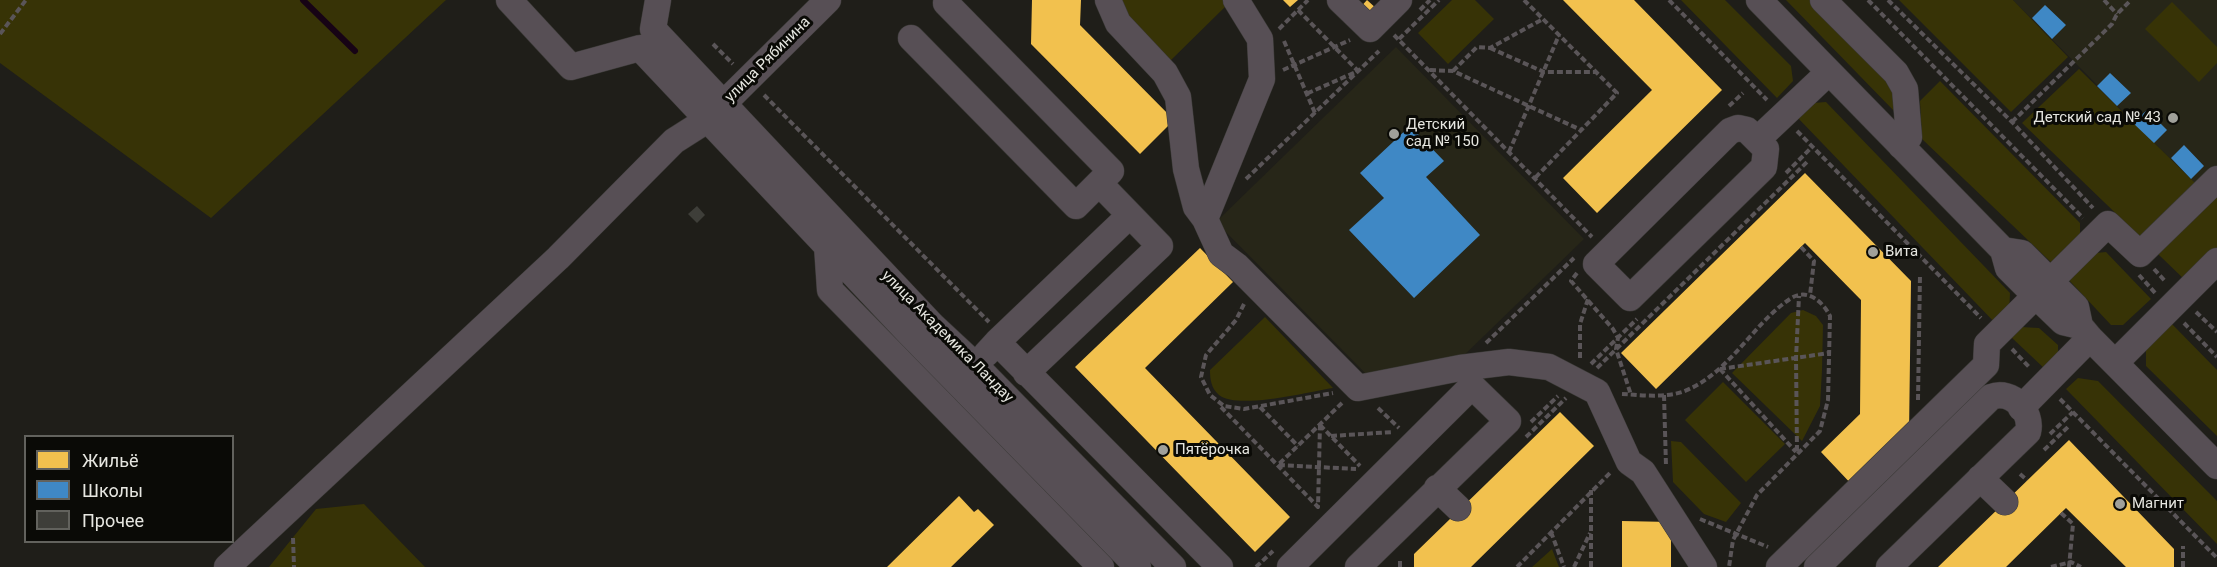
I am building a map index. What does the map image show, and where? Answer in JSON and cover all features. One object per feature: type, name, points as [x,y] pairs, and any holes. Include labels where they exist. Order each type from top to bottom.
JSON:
[{"type":"street","points":[[510,0],[571,67],[640,48],[715,112]]},
{"type":"street","points":[[658,0],[653,29],[715,112]]},
{"type":"street","name":"улица Рябинина","points":[[227,567],[558,258],[674,141],[715,112],[828,0]]},
{"type":"street","points":[[1108,0],[1118,23],[1166,73],[1178,97],[1186,169],[1196,207],[1205,219],[1221,254],[1237,266],[1358,388],[1460,368],[1509,362],[1549,367],[1584,381],[1629,462],[1643,471],[1704,567]]},
{"type":"street","points":[[1205,219],[1262,79],[1270,34],[1236,0]]},
{"type":"street","points":[[1340,0],[1370,29],[1399,0]]},
{"type":"street","points":[[1759,0],[2003,250],[2008,268],[2043,289],[2063,322],[2085,332],[2217,466]]},
{"type":"street","points":[[1823,0],[1896,73],[1905,89],[1909,137],[1901,146]]},
{"type":"street","points":[[911,38],[1076,206],[1112,171],[946,3]]},
{"type":"street","points":[[1757,140],[1829,72]]},
{"type":"street","name":"улица Академика Ландау","points":[[715,112],[827,246],[1138,567]]},
{"type":"street","name":"улица Академика Ландау","points":[[715,112],[975,365],[1173,567]]},
{"type":"street","points":[[1738,128],[1747,130],[1757,140],[1766,149],[1764,167],[1630,298],[1596,264],[1730,131],[1738,128]]},
{"type":"street","points":[[1784,561],[1986,365],[1987,344],[2104,229],[2140,254],[2217,179]]},
{"type":"street","points":[[1026,374],[1160,246],[1099,183]]},
{"type":"street","points":[[975,365],[1130,215]]},
{"type":"street","points":[[827,246],[830,290],[1101,567]]},
{"type":"street","points":[[2115,363],[2217,261]]},
{"type":"street","points":[[2021,408],[2045,383],[2085,332]]},
{"type":"street","points":[[1000,339],[1026,374],[1221,567]]},
{"type":"street","points":[[1285,556],[1472,386],[1508,421],[1358,567]]},
{"type":"street","points":[[1817,567],[1991,397],[2000,393],[2010,396],[2027,414],[2030,424],[2028,432],[1888,567]]},
{"type":"street","points":[[1980,478],[2005,502]]},
{"type":"street","points":[[1437,488],[1458,508]]},
{"type":"path","points":[[0,34],[26,0]]},
{"type":"path","points":[[1308,0],[1270,34],[1294,65],[1314,113]]},
{"type":"path","points":[[1399,39],[1439,0]]},
{"type":"path","points":[[1524,0],[1617,93],[1535,178]]},
{"type":"path","points":[[1669,0],[2217,558]]},
{"type":"path","points":[[1868,0],[2104,229]]},
{"type":"path","points":[[1887,0],[2012,122],[2104,229]]},
{"type":"path","points":[[2104,0],[2117,14]]},
{"type":"path","points":[[2012,122],[2112,24],[2117,14],[2132,0]]},
{"type":"path","points":[[1298,10],[1358,70],[1306,94]]},
{"type":"path","points":[[1490,48],[1543,19]]},
{"type":"path","points":[[1384,32],[1395,35],[1399,39],[1594,238],[1594,244]]},
{"type":"path","points":[[1262,79],[1359,36]]},
{"type":"path","points":[[1509,152],[1559,36]]},
{"type":"path","points":[[712,44],[1000,339]]},
{"type":"path","points":[[1453,70],[1478,47],[1490,48],[1544,72],[1596,72]]},
{"type":"path","points":[[1429,70],[1453,70],[1581,130]]},
{"type":"path","points":[[1726,109],[1743,93]]},
{"type":"path","points":[[1660,297],[1813,146]]},
{"type":"path","points":[[1526,427],[1584,381],[1809,161]]},
{"type":"path","points":[[1761,208],[1766,212]]},
{"type":"path","points":[[1585,246],[1602,230]]},
{"type":"path","points":[[1801,247],[1814,261],[1810,295]]},
{"type":"path","points":[[1485,344],[1577,255]]},
{"type":"path","points":[[1583,266],[1571,281],[1618,338],[1616,349],[1631,395]]},
{"type":"path","points":[[2131,267],[2217,357]]},
{"type":"path","points":[[1918,431],[1920,275]]},
{"type":"path","points":[[1243,293],[1246,302],[1236,320],[1206,355],[1201,377],[1210,395],[1318,507]]},
{"type":"path","points":[[1584,381],[1631,395],[1664,395],[1682,392],[1720,369],[1791,297],[1810,295],[1824,304],[1830,316],[1828,400],[1820,431],[1757,495],[1736,534],[1730,567]]},
{"type":"path","points":[[1797,452],[1796,358],[1799,296]]},
{"type":"path","points":[[1584,381],[1579,353],[1580,324],[1588,299]]},
{"type":"path","points":[[1584,381],[1618,338],[1643,313]]},
{"type":"path","points":[[1720,369],[1829,353]]},
{"type":"path","points":[[1720,369],[1797,452]]},
{"type":"path","points":[[1210,395],[1224,406],[1244,409],[1358,388]]},
{"type":"path","points":[[1278,465],[1358,388]]},
{"type":"path","points":[[1664,395],[1666,472]]},
{"type":"path","points":[[1259,406],[1298,446]]},
{"type":"path","points":[[1387,439],[1406,420]]},
{"type":"path","points":[[1320,425],[1358,468]]},
{"type":"path","points":[[1318,507],[1320,425]]},
{"type":"path","points":[[1331,436],[1394,432]]},
{"type":"path","points":[[1349,477],[1367,459]]},
{"type":"path","points":[[1516,567],[1591,490],[1613,470],[1629,462]]},
{"type":"path","points":[[1278,465],[1358,468]]},
{"type":"path","points":[[2020,474],[2027,480]]},
{"type":"path","points":[[1591,490],[1591,567]]},
{"type":"path","points":[[1310,514],[1326,499]]},
{"type":"path","points":[[2061,513],[2073,524],[2070,565]]},
{"type":"path","points":[[1696,517],[1736,534],[1784,561]]},
{"type":"path","points":[[1574,567],[1591,530]]},
{"type":"path","points":[[1551,532],[1564,567]]},
{"type":"path","points":[[2183,546],[2183,567]]},
{"type":"path","points":[[1256,567],[1285,556]]},
{"type":"path","points":[[1400,560],[1400,567]]},
{"type":"path","points":[[2051,567],[2070,565],[2081,567]]},
{"type":"shaded area","points":[[0,0],[446,0],[211,218],[0,63]]},
{"type":"shaded area","points":[[1116,0],[1223,0],[1227,5],[1168,63],[1123,16]]},
{"type":"shaded area","points":[[1452,0],[1475,0],[1494,19],[1448,64],[1418,33]]},
{"type":"shaded area","points":[[1681,0],[1725,0],[1791,66],[1793,81],[1777,98]]},
{"type":"shaded area","points":[[1786,0],[1813,0],[1891,79],[1900,108],[1894,111]]},
{"type":"shaded area","points":[[1899,0],[2013,0],[2068,57],[2011,112]]},
{"type":"shaded area","name":"Детский сад № 43","points":[[2013,0],[2217,0],[2217,166],[2197,186]]},
{"type":"shaded area","points":[[2172,2],[2217,47],[2217,63],[2199,82],[2145,29]]},
{"type":"shaded area","name":"Детский сад № 150","points":[[1396,47],[1584,239],[1455,364],[1368,376],[1216,222]]},
{"type":"shaded area","points":[[2079,69],[2197,185],[2217,166],[2217,253],[2187,282],[2022,123]]},
{"type":"shaded area","points":[[1940,81],[2080,223],[2080,241],[2054,265],[1922,139],[1920,101]]},
{"type":"shaded area","points":[[1826,102],[2010,293],[2009,315],[1998,326],[1797,117],[1813,103]]},
{"type":"shaded area","points":[[2106,252],[2151,299],[2123,325],[2111,325],[2068,279],[2096,253]]},
{"type":"shaded area","points":[[1803,310],[1816,316],[1823,325],[1820,406],[1802,441],[1732,373],[1791,313]]},
{"type":"shaded area","points":[[1265,317],[1333,388],[1291,396],[1241,401],[1228,399],[1216,392],[1210,377],[1210,370]]},
{"type":"shaded area","points":[[2171,323],[2217,370],[2217,436],[2146,366],[2146,350]]},
{"type":"shaded area","points":[[2021,327],[2039,328],[2058,345],[2058,359],[2046,370],[2011,337]]},
{"type":"shaded area","points":[[2078,378],[2098,381],[2217,501],[2217,544],[2066,389]]},
{"type":"shaded area","points":[[1723,382],[1785,444],[1746,482],[1685,420]]},
{"type":"shaded area","points":[[1671,441],[1681,442],[1741,503],[1726,522],[1704,514],[1673,482]]},
{"type":"shaded area","points":[[364,504],[425,567],[269,567],[316,509]]},
{"type":"shaded area","points":[[1552,549],[1559,567],[1532,567]]},
{"type":"building: Жильё","points":[[1032,0],[1081,0],[1080,25],[1174,120],[1140,154],[1031,44]]},
{"type":"building: Жильё","points":[[1283,0],[1298,0],[1290,7]]},
{"type":"building: Жильё","points":[[1367,0],[1378,10],[1367,21],[1357,11]]},
{"type":"building: Жильё","points":[[1563,0],[1634,0],[1722,90],[1597,213],[1563,178],[1652,90]]},
{"type":"building: Жильё","points":[[1805,173],[1911,281],[1909,435],[1855,488],[1821,452],[1860,414],[1861,300],[1805,243],[1656,389],[1621,353]]},
{"type":"building: Жильё","points":[[1200,248],[1233,282],[1145,368],[1290,517],[1255,552],[1075,367]]},
{"type":"building: Жильё","points":[[1560,412],[1594,446],[1471,567],[1414,567],[1414,554]]},
{"type":"building: Жильё","points":[[2069,440],[2174,549],[2174,567],[2126,567],[2066,508],[2006,567],[1938,567]]},
{"type":"building: Жильё","points":[[959,496],[974,512],[978,509],[994,525],[951,567],[887,567]]},
{"type":"building: Жильё","points":[[1622,521],[1671,522],[1671,567],[1622,567]]},
{"type":"building: Школы","points":[[2045,5],[2066,25],[2052,39],[2032,18]]},
{"type":"building: Школы","points":[[2110,73],[2131,93],[2117,106],[2097,86]]},
{"type":"building: Школы","points":[[2147,110],[2167,130],[2154,143],[2133,123]]},
{"type":"building: Школы","points":[[1410,126],[1444,161],[1426,177],[1480,235],[1414,298],[1349,230],[1384,198],[1360,173]]},
{"type":"building: Школы","points":[[2184,145],[2204,166],[2191,179],[2171,158]]},
{"type":"building: Прочее","points":[[697,206],[705,215],[697,223],[688,214]]},
{"type":"waterway","points":[[303,0],[355,51]]},
{"type":"place","name":"Детский сад № 43","points":[[2173,118]]},
{"type":"place","name":"Детский сад № 150","points":[[1394,134]]},
{"type":"place","name":"Вита","points":[[1873,252]]},
{"type":"place","name":"Пятёрочка","points":[[1163,450]]},
{"type":"place","name":"Магнит","points":[[2120,504]]}]
